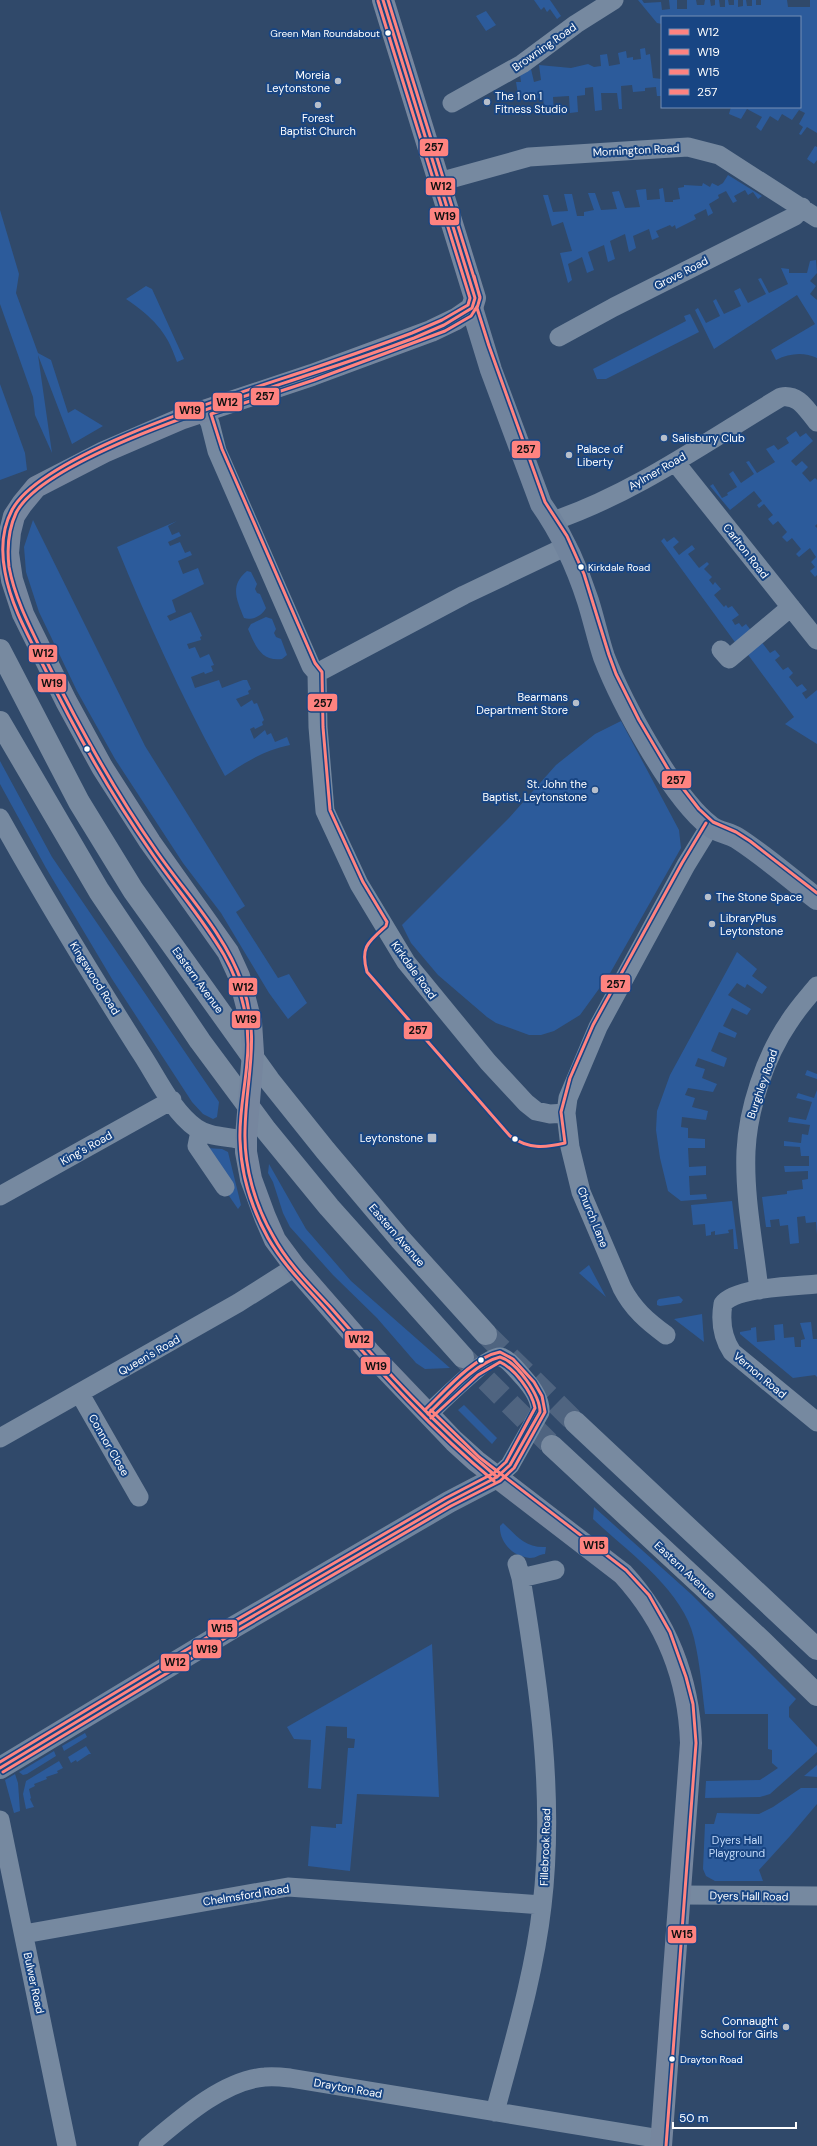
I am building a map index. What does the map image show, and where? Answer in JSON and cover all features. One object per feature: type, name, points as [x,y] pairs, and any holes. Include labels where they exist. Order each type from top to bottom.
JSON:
[{"type":"highway","points":[[0,641],[23,694]]},
{"type":"highway","name":"Eastern Avenue","points":[[0,650],[79,802],[133,890],[265,1074],[325,1150],[400,1239],[486,1334]]},
{"type":"highway","points":[[0,722],[98,891],[200,1041],[266,1130],[329,1207],[463,1357]]},
{"type":"highway","points":[[575,1422],[817,1649]]},
{"type":"highway","name":"Eastern Avenue","points":[[552,1446],[757,1636],[817,1695]]},
{"type":"main road","points":[[383,0],[475,298],[472,308],[443,326],[377,351],[204,411],[104,452],[79,464],[36,487],[22,504],[14,516],[10,532],[8,553],[12,580],[24,614],[66,701],[102,767],[150,842],[228,952],[240,976],[251,1022],[253,1053],[246,1139],[251,1179],[265,1218],[275,1240],[295,1267],[369,1352],[428,1414],[463,1449],[497,1477],[531,1501],[623,1574],[645,1598],[665,1634],[685,1692],[690,1718],[689,1774],[661,2142]]},
{"type":"street","name":"Browning Road","points":[[452,103],[522,64],[576,24],[614,0]]},
{"type":"street","name":"Mornington Road","points":[[439,182],[529,157],[688,147],[719,155],[810,212]]},
{"type":"street","name":"Grove Road","points":[[559,337],[614,307],[795,216],[810,212]]},
{"type":"street","points":[[472,308],[491,370],[541,504],[553,521],[567,546],[589,602],[604,657],[625,702],[648,743],[676,788],[710,826],[739,840],[817,899]]},
{"type":"street","name":"Aylmer Road","points":[[553,521],[574,514],[635,485],[781,396],[790,395],[798,400],[817,422]]},
{"type":"street","points":[[204,411],[210,424],[217,451],[311,666],[317,672],[464,595],[567,546]]},
{"type":"street","name":"Carlton Road","points":[[675,462],[817,640]]},
{"type":"street","points":[[721,650],[728,659],[790,607]]},
{"type":"street","name":"Kirkdale Road","points":[[317,672],[318,727],[325,811],[359,884],[406,962],[488,1062],[536,1112],[550,1114],[566,1113]]},
{"type":"street","name":"Kingswood Road","points":[[0,818],[58,919],[172,1100],[185,1118],[200,1131],[213,1136],[246,1139]]},
{"type":"street","name":"Church Lane","points":[[666,1335],[641,1316],[629,1301],[622,1288],[581,1192],[570,1147],[566,1113],[574,1080],[598,1027],[686,865],[710,826]]},
{"type":"street","name":"Burghley Road","points":[[759,1290],[747,1187],[746,1151],[750,1115],[772,1052],[789,1021],[817,986]]},
{"type":"street","name":"King's Road","points":[[0,1196],[172,1100]]},
{"type":"street","points":[[200,1131],[197,1146],[226,1186]]},
{"type":"street","name":"Queen's Road","points":[[0,1438],[269,1286],[295,1267]]},
{"type":"street","points":[[759,1290],[817,1284]]},
{"type":"street","name":"Vernon Road","points":[[759,1290],[731,1297],[723,1304],[723,1338],[732,1352],[817,1422]]},
{"type":"street","points":[[0,1768],[234,1626],[449,1502],[497,1477],[510,1465],[540,1412],[541,1405],[532,1387],[504,1359],[495,1358],[482,1365],[428,1414]]},
{"type":"street","name":"Connor Close","points":[[80,1394],[139,1498]]},
{"type":"street","name":"Fillebrook Road","points":[[495,2112],[533,1964],[542,1905],[547,1821],[545,1752],[536,1664],[519,1571],[555,1570]]},
{"type":"street","name":"Bulwer Road","points":[[0,1820],[67,2146]]},
{"type":"street","name":"Chelmsford Road","points":[[24,1934],[288,1886],[542,1905]]},
{"type":"street","name":"Dyers Hall Road","points":[[680,1895],[817,1896]]},
{"type":"street","name":"Drayton Road","points":[[148,2146],[184,2116],[216,2095],[234,2086],[265,2077],[290,2078],[495,2112],[661,2142]]},
{"type":"green space","points":[[534,0],[550,0],[561,16],[557,19],[550,9],[547,12],[544,7],[541,10]]},
{"type":"green space","points":[[638,0],[642,0],[644,3],[661,2],[662,10],[670,9],[669,0],[677,0],[677,9],[687,9],[687,0],[696,0],[697,5],[704,5],[705,0],[710,0],[711,6],[715,5],[715,0],[719,0],[720,7],[725,7],[725,0],[728,0],[729,5],[734,5],[734,0],[738,0],[738,7],[743,6],[743,0],[746,0],[747,6],[752,6],[752,0],[756,0],[756,5],[761,5],[761,0],[787,0],[788,7],[810,7],[810,0],[817,0],[817,133],[807,127],[801,135],[799,134],[803,127],[799,124],[805,113],[799,110],[792,120],[782,114],[778,121],[770,116],[761,131],[756,127],[762,117],[747,109],[741,119],[729,114],[731,108],[801,108],[801,16],[661,16],[661,24],[657,23]]},
{"type":"green space","points":[[486,11],[496,25],[486,31],[476,16]]},
{"type":"green space","points":[[645,48],[646,55],[650,54],[653,78],[661,79],[661,96],[657,96],[656,87],[645,88],[645,91],[633,92],[632,85],[621,86],[622,109],[619,109],[617,93],[601,93],[602,110],[595,111],[593,87],[585,88],[585,95],[577,96],[578,112],[570,113],[569,96],[553,97],[554,114],[545,115],[543,98],[519,100],[516,82],[521,82],[520,75],[531,69],[534,82],[541,80],[539,65],[571,68],[588,64],[594,67],[601,66],[600,55],[607,54],[609,66],[620,64],[618,53],[626,51],[627,58],[633,57],[633,60],[641,59],[640,49]]},
{"type":"green space","points":[[815,146],[817,147],[817,160],[814,164],[807,159]]},
{"type":"green space","points":[[728,175],[762,196],[758,199],[753,192],[748,195],[745,190],[734,196],[737,201],[733,203],[726,191],[718,195],[719,198],[709,204],[713,213],[708,216],[706,209],[694,215],[696,219],[676,229],[675,225],[672,227],[670,225],[656,231],[659,237],[652,240],[649,229],[633,236],[636,248],[629,252],[625,234],[610,241],[615,259],[608,262],[604,245],[588,252],[594,270],[587,273],[582,257],[568,264],[572,280],[568,283],[560,253],[572,251],[563,222],[552,226],[543,195],[548,195],[553,212],[568,211],[564,194],[572,194],[577,216],[584,216],[584,212],[594,210],[588,193],[595,193],[601,210],[617,209],[612,192],[619,191],[625,208],[640,207],[636,190],[646,189],[647,200],[660,199],[659,189],[663,188],[665,202],[673,202],[673,200],[680,199],[678,188],[684,187],[684,185],[702,186],[703,183],[710,187],[712,183],[718,186],[723,183]]},
{"type":"green space","points":[[0,210],[19,274],[16,293],[38,353],[51,360],[68,413],[75,409],[103,426],[72,444],[38,355],[52,453],[35,415],[33,397],[0,304]]},
{"type":"green space","points":[[816,260],[817,273],[810,281],[816,286],[810,294],[817,300],[817,358],[797,354],[776,360],[771,350],[815,324],[797,295],[714,349],[695,310],[698,308],[706,323],[720,316],[713,301],[716,299],[724,314],[741,306],[734,291],[740,288],[748,303],[766,294],[758,279],[761,278],[769,293],[788,284],[781,268],[789,269],[789,273],[807,273],[810,261]]},
{"type":"green space","points":[[146,286],[152,289],[184,359],[177,362],[173,351],[158,326],[144,312],[126,299]]},
{"type":"green space","points":[[690,314],[699,332],[606,379],[597,379],[593,369],[686,321],[684,316]]},
{"type":"green space","points":[[0,384],[25,453],[27,470],[0,480]]},
{"type":"green space","points":[[796,431],[800,437],[806,433],[813,441],[791,461],[796,466],[802,461],[808,467],[802,473],[810,482],[815,478],[817,480],[817,524],[815,526],[817,528],[817,575],[815,577],[810,571],[815,567],[811,562],[816,557],[810,548],[799,557],[796,554],[801,549],[792,538],[787,542],[782,537],[787,532],[778,521],[773,525],[768,519],[773,515],[764,504],[759,508],[757,505],[762,501],[754,491],[730,510],[710,486],[713,484],[722,498],[728,495],[727,493],[737,487],[729,474],[733,471],[741,483],[754,474],[746,462],[749,461],[757,473],[775,462],[766,449],[774,445],[778,450],[789,443],[786,438]]},
{"type":"green space","points":[[33,520],[145,746],[245,906],[236,912],[278,978],[289,974],[307,1003],[288,1019],[269,993],[221,913],[183,863],[115,759],[77,691],[39,612],[26,572],[24,547]]},
{"type":"green space","points":[[177,521],[168,526],[172,535],[179,532],[181,536],[168,542],[170,546],[180,542],[185,553],[190,551],[192,555],[178,561],[183,574],[198,568],[204,584],[172,600],[176,612],[167,616],[170,621],[191,612],[202,636],[200,637],[201,640],[187,644],[189,649],[195,647],[200,658],[209,654],[214,665],[211,666],[213,671],[205,674],[204,672],[191,677],[195,688],[219,680],[222,688],[243,680],[247,680],[251,689],[248,691],[249,694],[236,699],[241,707],[252,700],[254,704],[257,703],[264,720],[262,722],[263,725],[255,729],[254,727],[250,729],[254,739],[265,730],[267,735],[271,733],[275,742],[287,737],[290,745],[280,747],[256,757],[225,776],[195,720],[168,663],[117,547]]},
{"type":"green space","points":[[674,537],[679,542],[673,547],[679,555],[692,545],[695,549],[688,554],[699,568],[707,562],[709,564],[704,569],[712,577],[709,580],[713,585],[715,582],[721,589],[714,595],[724,607],[726,605],[728,608],[732,606],[739,615],[732,620],[735,625],[739,623],[742,627],[746,624],[753,633],[737,645],[661,541],[664,538],[667,542]]},
{"type":"green space","points":[[247,571],[251,572],[257,584],[255,589],[257,593],[260,594],[266,608],[260,615],[250,619],[244,618],[236,593],[238,582]]},
{"type":"green space","points":[[266,617],[272,619],[276,629],[274,633],[276,637],[281,639],[287,655],[282,659],[269,658],[264,655],[256,646],[248,629],[251,624]]},
{"type":"green space","points":[[760,640],[770,653],[775,650],[780,656],[775,660],[783,670],[788,667],[793,673],[789,677],[797,687],[802,684],[807,690],[802,693],[806,699],[817,690],[817,744],[785,724],[794,717],[746,652]]},
{"type":"green space","points":[[621,721],[679,830],[681,848],[609,975],[580,1015],[554,1031],[541,1035],[529,1035],[496,1023],[438,975],[411,943],[402,925],[509,818],[556,765],[595,734]]},
{"type":"green space","points":[[0,761],[52,857],[219,1102],[217,1117],[213,1119],[203,1114],[192,1102],[112,979],[46,868],[0,784]]},
{"type":"green space","points":[[737,952],[757,969],[752,976],[767,987],[762,994],[747,984],[745,988],[737,983],[728,995],[751,1009],[747,1015],[732,1008],[723,1026],[737,1033],[735,1038],[719,1032],[711,1051],[727,1058],[724,1067],[698,1058],[695,1066],[705,1069],[702,1078],[717,1084],[713,1092],[688,1088],[685,1095],[695,1098],[692,1107],[708,1111],[706,1120],[682,1117],[681,1127],[688,1128],[688,1138],[705,1139],[705,1148],[688,1148],[689,1167],[706,1166],[706,1175],[689,1176],[690,1195],[706,1194],[707,1199],[681,1201],[668,1191],[660,1158],[656,1130],[657,1111],[670,1075]]},
{"type":"green space","points":[[807,1070],[817,1074],[817,1079],[805,1075]]},
{"type":"green space","points":[[817,1090],[817,1235],[816,1222],[806,1223],[805,1216],[797,1217],[799,1243],[790,1244],[788,1225],[780,1226],[779,1219],[770,1220],[771,1227],[766,1227],[762,1197],[787,1194],[787,1191],[803,1189],[802,1180],[808,1179],[808,1171],[785,1172],[784,1166],[809,1166],[809,1156],[801,1156],[800,1147],[784,1146],[784,1141],[801,1143],[802,1134],[808,1135],[810,1125],[788,1122],[789,1117],[806,1120],[812,1102],[796,1098],[798,1093],[814,1098]]},
{"type":"green space","points":[[207,1148],[222,1149],[228,1152],[241,1205],[238,1209],[225,1190]]},
{"type":"green space","points":[[269,1164],[306,1229],[351,1281],[450,1368],[425,1369],[416,1363],[377,1318],[333,1275],[290,1227],[283,1213],[273,1182],[268,1173]]},
{"type":"green space","points":[[732,1201],[738,1249],[734,1249],[733,1229],[728,1230],[729,1233],[715,1235],[715,1231],[711,1232],[711,1235],[706,1236],[705,1224],[693,1225],[691,1205]]},
{"type":"green space","points":[[589,1265],[606,1297],[579,1273]]},
{"type":"green space","points":[[679,1296],[683,1300],[681,1303],[660,1306],[657,1305],[657,1301],[659,1299]]},
{"type":"green space","points":[[702,1314],[704,1342],[674,1319]]},
{"type":"green space","points":[[811,1322],[813,1339],[817,1339],[817,1377],[815,1375],[793,1378],[740,1334],[740,1332],[751,1330],[751,1328],[756,1327],[757,1342],[775,1340],[774,1325],[783,1324],[784,1338],[794,1337],[795,1347],[801,1347],[801,1340],[805,1339],[800,1323]]},
{"type":"green space","points":[[464,1405],[497,1438],[492,1444],[458,1410]]},
{"type":"green space","points":[[594,1507],[691,1594],[796,1699],[789,1707],[789,1717],[817,1747],[817,1752],[770,1794],[760,1797],[705,1798],[706,1781],[760,1780],[778,1768],[772,1763],[772,1750],[768,1749],[768,1714],[705,1714],[698,1657],[688,1620],[666,1588],[652,1573],[593,1519]]},
{"type":"green space","points":[[503,1523],[527,1544],[546,1547],[545,1554],[530,1558],[513,1552],[508,1548],[502,1538],[500,1526]]},
{"type":"green space","points":[[432,1644],[439,1797],[357,1794],[350,1871],[308,1866],[311,1826],[336,1828],[336,1824],[342,1824],[348,1748],[354,1748],[355,1739],[347,1738],[347,1727],[326,1726],[321,1789],[308,1788],[311,1740],[294,1739],[287,1727]]},
{"type":"green space","points":[[85,1733],[87,1737],[64,1751],[62,1746]]},
{"type":"green space","points":[[86,1746],[91,1754],[77,1762],[76,1760],[71,1763],[68,1757]]},
{"type":"green space","points":[[54,1751],[56,1756],[27,1774],[23,1775],[19,1772]]},
{"type":"green space","points":[[59,1761],[63,1768],[57,1771],[58,1773],[46,1777],[47,1779],[34,1784],[35,1786],[29,1789],[30,1799],[34,1807],[26,1809],[23,1794],[26,1781]]},
{"type":"green space","points":[[817,1765],[817,1777],[804,1776]]},
{"type":"green space","points":[[15,1774],[18,1783],[20,1811],[14,1813],[5,1780]]},
{"type":"green space","name":"Dyers Hall Playground","points":[[801,1788],[817,1788],[817,1804],[759,1870],[763,1881],[715,1881],[706,1876],[703,1869],[705,1824],[714,1824],[717,1813],[759,1814],[773,1807]]},
{"type":"tunnel","points":[[486,1334],[575,1422]]},
{"type":"tunnel","points":[[463,1357],[552,1446]]},
{"type":"transit line","name":"W12","points":[[383,0],[475,298],[472,308],[444,325],[414,338],[150,430],[65,470],[34,492],[16,513],[10,533],[8,560],[15,591],[25,615],[59,686],[85,735],[112,783],[168,868],[215,931],[235,965],[248,1003],[251,1022],[252,1040],[245,1131],[246,1158],[256,1199],[267,1224],[279,1246],[293,1265],[371,1353],[453,1438],[497,1477]]},
{"type":"transit line","name":"257","points":[[388,0],[480,297],[478,305],[471,316],[445,331],[314,380],[211,414],[222,449],[315,663],[322,672],[323,727],[330,810],[363,882],[387,922],[386,926],[374,936],[367,946],[364,957],[367,972],[510,1136],[523,1143],[536,1146],[550,1146],[565,1143],[561,1112],[570,1078],[593,1025],[682,863],[706,823]]},
{"type":"transit line","name":"W19","points":[[378,1],[470,298],[468,305],[442,320],[412,333],[147,426],[102,446],[62,467],[31,488],[12,510],[4,532],[3,556],[8,585],[21,621],[81,738],[107,784],[136,830],[216,942],[236,980],[244,1007],[248,1034],[247,1062],[240,1120],[241,1153],[248,1191],[262,1227],[274,1248],[296,1276],[407,1400],[449,1442],[494,1481]]},
{"type":"transit line","name":"257","points":[[474,276],[480,298],[477,308],[489,346],[545,502],[567,536],[584,574],[616,674],[639,720],[668,769],[699,809],[713,822],[736,832],[750,841],[817,893]]},
{"type":"transit line","name":"W19","points":[[3,1772],[237,1631],[451,1506],[500,1481],[514,1468],[545,1412],[542,1396],[534,1382],[513,1359],[500,1352],[490,1355],[469,1368],[425,1410]]},
{"type":"transit line","name":"W12","points":[[0,1768],[234,1627],[449,1502],[497,1477],[510,1465],[540,1412],[539,1405],[532,1388],[513,1365],[500,1357],[491,1360],[471,1373],[428,1414]]},
{"type":"transit line","name":"W15","points":[[0,1762],[231,1623],[446,1498],[494,1473],[506,1462],[535,1408],[527,1388],[517,1375],[506,1365],[500,1362],[478,1375],[431,1418]]},
{"type":"transit line","name":"W15","points":[[431,1410],[479,1457],[626,1570],[649,1595],[670,1632],[686,1677],[693,1704],[696,1743],[666,2146]]},
{"type":"place","name":"Green Man Roundabout","points":[[388,33]]},
{"type":"place","name":"Moreia Leytonstone","points":[[338,81]]},
{"type":"place","name":"The 1 on 1 Fitness Studio","points":[[487,102]]},
{"type":"place","name":"Forest Baptist Church","points":[[318,105]]},
{"type":"place","name":"Salisbury Club","points":[[664,438]]},
{"type":"place","name":"Palace of Liberty","points":[[569,455]]},
{"type":"place","name":"Kirkdale Road","points":[[581,567]]},
{"type":"place","name":"Bearmans Department Store","points":[[576,703]]},
{"type":"place","name":"St. John the Baptist, Leytonstone","points":[[595,790]]},
{"type":"place","name":"The Stone Space","points":[[708,897]]},
{"type":"place","name":"LibraryPlus Leytonstone","points":[[712,924]]},
{"type":"place","name":"Leytonstone","points":[[432,1138]]},
{"type":"place","name":"Connaught School for Girls","points":[[786,2027]]},
{"type":"place","name":"Drayton Road","points":[[672,2059]]}]
